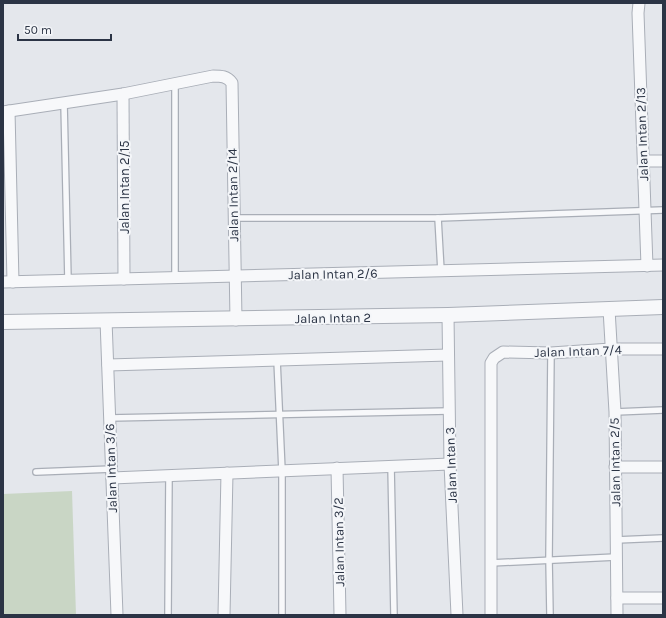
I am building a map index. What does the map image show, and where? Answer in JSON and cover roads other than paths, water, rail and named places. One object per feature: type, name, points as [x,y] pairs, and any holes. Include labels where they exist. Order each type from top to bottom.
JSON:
[{"type":"street","name":"Jalan Intan 2/13","points":[[639,3],[638,13],[647,266]]},
{"type":"street","name":"Jalan Intan 2/14","points":[[175,84],[223,76],[232,83],[236,320]]},
{"type":"street","points":[[8,282],[6,112],[123,94],[175,84]]},
{"type":"street","name":"Jalan Intan 2/15","points":[[123,94],[124,279]]},
{"type":"street","points":[[644,161],[663,160]]},
{"type":"street","name":"Jalan Intan 2/6","points":[[8,282],[175,279],[235,276],[441,272],[663,265]]},
{"type":"street","name":"Jalan Intan 2","points":[[3,322],[236,320],[448,315],[663,307]]},
{"type":"street","name":"Jalan Intan 2/5","points":[[609,308],[615,412],[617,615]]},
{"type":"street","name":"Jalan Intan 3","points":[[448,315],[450,464],[457,615]]},
{"type":"street","name":"Jalan Intan 3/6","points":[[106,320],[117,615]]},
{"type":"street","name":"Jalan Intan 7/4","points":[[490,563],[491,363],[494,358],[503,352],[551,353],[611,349],[663,349]]},
{"type":"street","points":[[108,365],[448,355]]},
{"type":"street","points":[[112,474],[168,475],[450,464]]},
{"type":"street","points":[[615,467],[663,466]]},
{"type":"street","name":"Jalan Intan 3/2","points":[[337,468],[340,615]]},
{"type":"street","points":[[224,615],[227,473]]},
{"type":"street","points":[[490,563],[491,615]]},
{"type":"street","points":[[616,598],[663,598]]},
{"type":"lane","points":[[175,84],[175,279]]},
{"type":"lane","points":[[64,103],[68,280]]},
{"type":"lane","points":[[234,218],[438,218],[663,210]]},
{"type":"lane","points":[[438,218],[441,272]]},
{"type":"lane","points":[[550,615],[549,559],[551,353]]},
{"type":"lane","points":[[277,360],[282,471],[282,615]]},
{"type":"lane","points":[[615,412],[663,410]]},
{"type":"lane","points":[[109,418],[449,411]]},
{"type":"lane","points":[[391,466],[394,615]]},
{"type":"lane","points":[[36,472],[112,474]]},
{"type":"lane","points":[[168,475],[168,615]]},
{"type":"lane","points":[[616,540],[663,538]]},
{"type":"lane","points":[[490,563],[616,557]]}]
